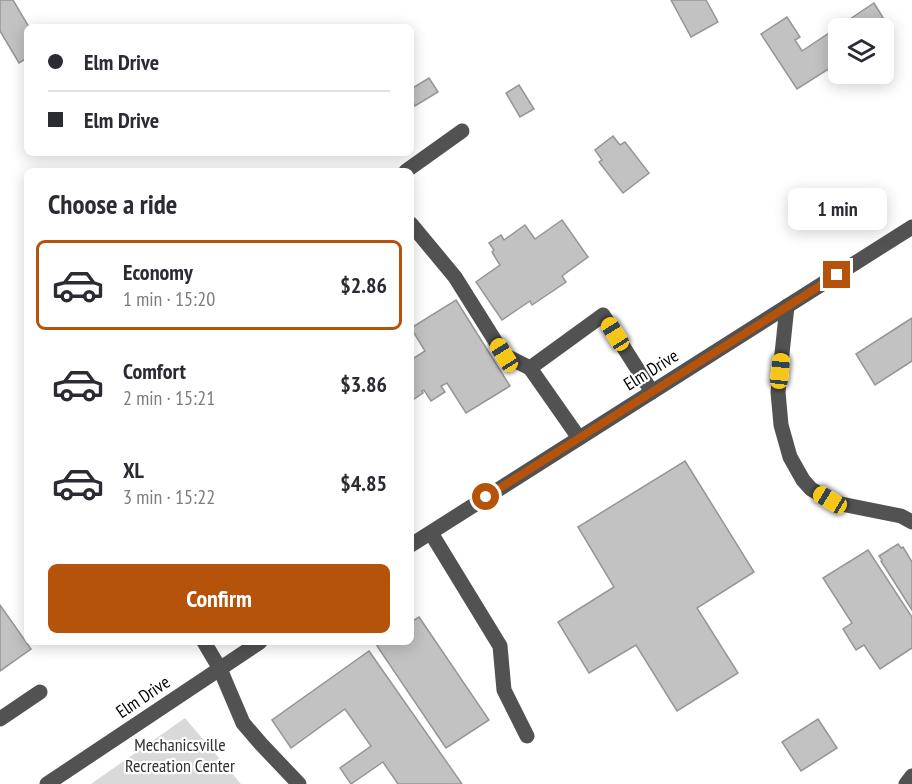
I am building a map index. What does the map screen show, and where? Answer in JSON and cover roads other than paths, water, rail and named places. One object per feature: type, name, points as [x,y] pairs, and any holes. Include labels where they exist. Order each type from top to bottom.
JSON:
[{"type":"street","points":[[410,168],[462,131]]},
{"type":"street","name":"Elm Drive","points":[[414,543],[912,227]]},
{"type":"street","points":[[414,228],[454,277],[504,355],[530,368],[579,438]]},
{"type":"street","points":[[787,306],[778,392],[781,425],[790,456],[803,480],[812,489],[830,500],[901,516],[912,522]]},
{"type":"street","points":[[530,368],[603,315],[652,392]]},
{"type":"street","points":[[431,533],[500,646],[504,690],[527,736]]},
{"type":"street","points":[[206,645],[220,669],[243,723],[300,784]]},
{"type":"street","name":"Elm Drive","points":[[47,784],[256,645]]},
{"type":"street","points":[[0,719],[40,692]]},
{"type":"street","points":[[906,784],[912,776]]},
{"type":"park label","name":"Mechanicsville Recreation Center","points":[[180,756]]}]
